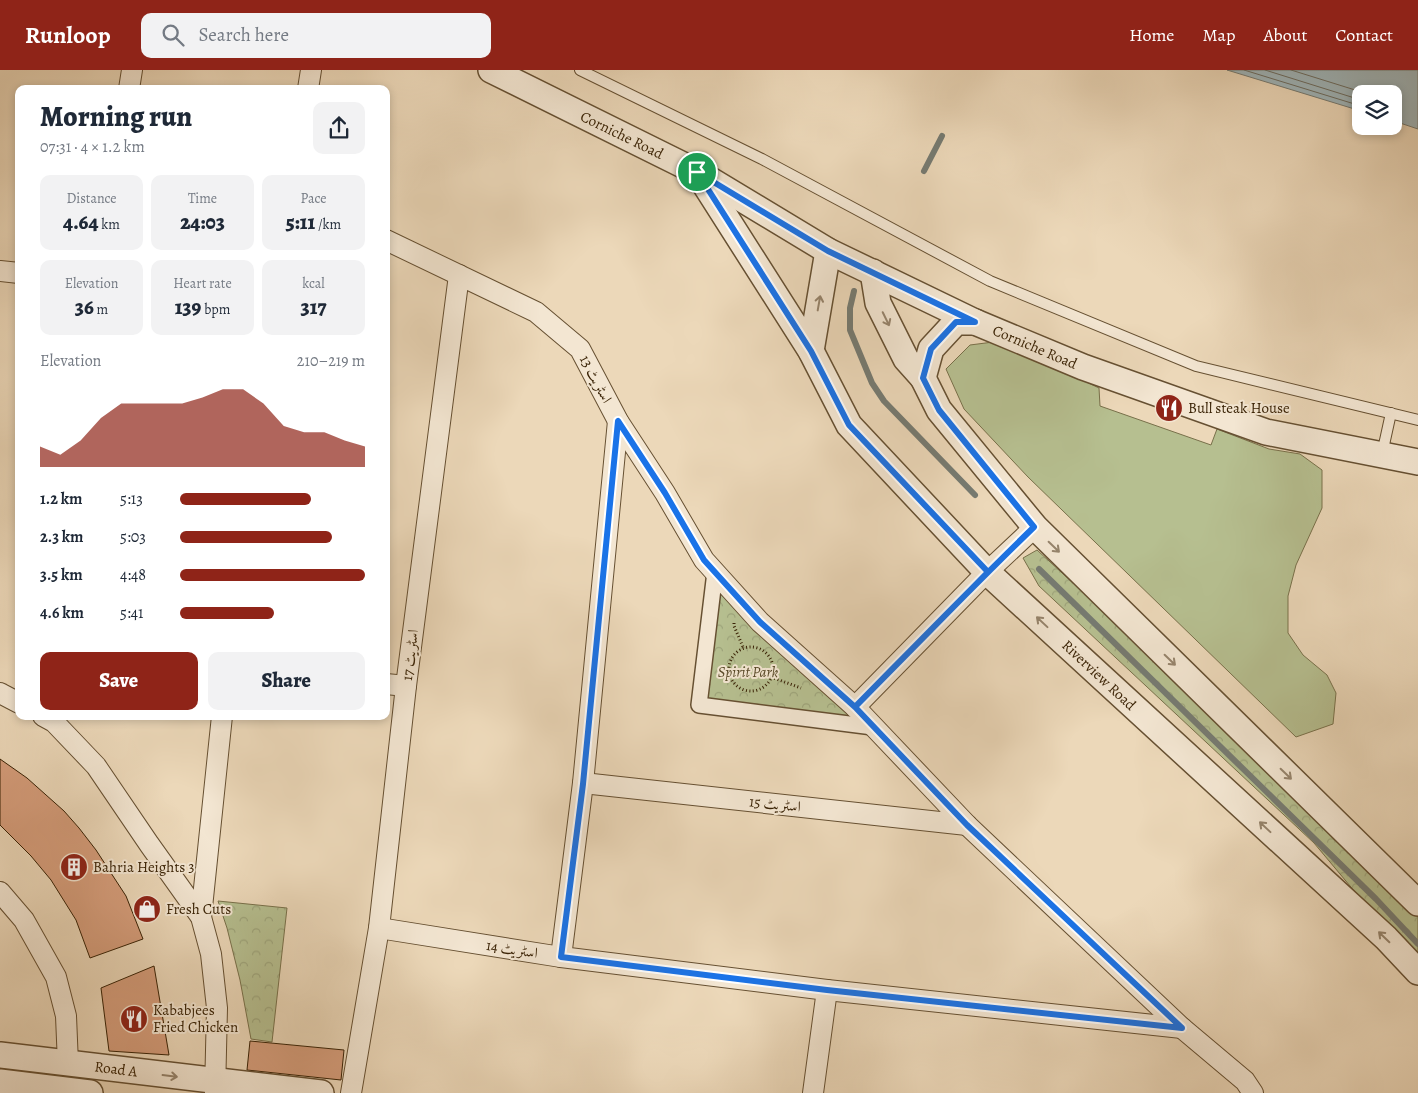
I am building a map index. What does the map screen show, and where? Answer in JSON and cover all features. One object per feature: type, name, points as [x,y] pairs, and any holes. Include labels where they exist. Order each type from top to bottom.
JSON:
[{"type":"street","points":[[130,85],[132,70]]},
{"type":"street","points":[[308,85],[310,70]]},
{"type":"street","name":"Corniche Road","points":[[491,70],[697,172],[828,251],[975,322],[1083,367],[1266,432],[1418,462]]},
{"type":"street","name":"Riverview Road","points":[[697,172],[811,351],[849,425],[988,572],[1386,938],[1418,972]]},
{"type":"street","name":"اسٹریٹ 13","points":[[390,242],[536,312],[580,349],[618,421],[665,493],[704,560],[714,572],[760,622],[855,707],[967,825],[1182,1028],[1245,1081],[1253,1093]]},
{"type":"street","points":[[811,351],[828,251]]},
{"type":"street","points":[[0,271],[15,273]]},
{"type":"street","points":[[873,272],[878,303],[906,359],[923,378],[939,410],[1034,527],[1418,903]]},
{"type":"street","name":"اسٹریٹ 17","points":[[351,1093],[379,928],[406,686],[459,275]]},
{"type":"street","points":[[923,378],[931,349],[956,322],[975,322]]},
{"type":"street","points":[[561,957],[583,784],[618,421]]},
{"type":"street","points":[[855,707],[1034,527]]},
{"type":"street","points":[[714,572],[699,704],[873,727]]},
{"type":"street","points":[[390,684],[406,686]]},
{"type":"street","points":[[0,693],[15,701]]},
{"type":"street","points":[[52,720],[96,766],[202,917]]},
{"type":"street","points":[[215,1087],[217,1008],[211,954],[202,917],[222,720]]},
{"type":"street","name":"اسٹریٹ 15","points":[[583,784],[967,825]]},
{"type":"street","points":[[0,892],[24,920],[56,977],[66,1016],[68,1064]]},
{"type":"street","name":"اسٹریٹ 14","points":[[379,928],[561,957],[827,990],[1182,1028]]},
{"type":"street","points":[[813,1093],[827,990]]},
{"type":"street","name":"Road A","points":[[0,1055],[215,1087],[321,1093]]},
{"type":"street","name":"Road A","points":[[0,1082],[31,1089],[90,1093]]},
{"type":"lane","points":[[580,70],[762,159],[990,282],[1196,366],[1418,420]]},
{"type":"lane","points":[[1382,455],[1391,413]]},
{"type":"path","points":[[710,612],[720,612],[734,617],[734,626],[743,647]]},
{"type":"path","points":[[743,647],[758,647],[765,651],[772,663],[773,670],[767,684],[754,691],[740,688],[734,684],[728,670],[732,656],[743,647]]},
{"type":"green space","points":[[1001,341],[1099,388],[1100,406],[1211,445],[1217,429],[1269,449],[1300,454],[1322,470],[1322,508],[1296,565],[1288,596],[1288,633],[1303,655],[1327,675],[1336,693],[1333,724],[1296,737],[1028,477],[964,409],[946,369],[970,345]]},
{"type":"green space","points":[[1037,550],[1348,835],[1418,896],[1418,967],[1314,843],[1039,586],[1023,558]]},
{"type":"green space","name":"Spirit Park","points":[[716,590],[867,726],[705,706]]},
{"type":"green space","points":[[218,901],[287,908],[272,1042],[251,1039],[240,980]]},
{"type":"water","points":[[1227,70],[1418,70],[1418,129],[1402,124],[1402,85],[1352,85],[1352,108]]},
{"type":"building","name":"Bahria Heights 3","points":[[0,759],[27,778],[64,811],[79,828],[126,896],[143,939],[90,958],[76,920],[51,880],[31,856],[0,825]]},
{"type":"building","name":"Kababjees Fried Chicken","points":[[154,966],[169,1055],[109,1051],[101,988]]},
{"type":"building","points":[[250,1041],[344,1050],[341,1080],[247,1070]]},
{"type":"waterway","points":[[924,171],[942,136]]},
{"type":"waterway","points":[[854,291],[850,308],[850,330],[872,383],[884,401],[975,495]]},
{"type":"waterway","points":[[1039,569],[1376,899],[1418,944]]},
{"type":"place","name":"Bull steak House","points":[[1169,408]]},
{"type":"place","name":"Bahria Heights 3","points":[[74,867]]},
{"type":"place","name":"Fresh Cuts","points":[[147,909]]},
{"type":"place","name":"Kababjees Fried Chicken","points":[[134,1019]]},
{"type":"route","points":[[697,172],[811,351],[849,425],[988,572],[855,707],[760,622],[704,560],[665,493],[618,421],[583,784],[561,957],[827,990],[1182,1028],[967,825],[855,707],[1034,527],[939,410],[923,378],[931,349],[956,322],[975,322],[828,251],[697,172]]}]
